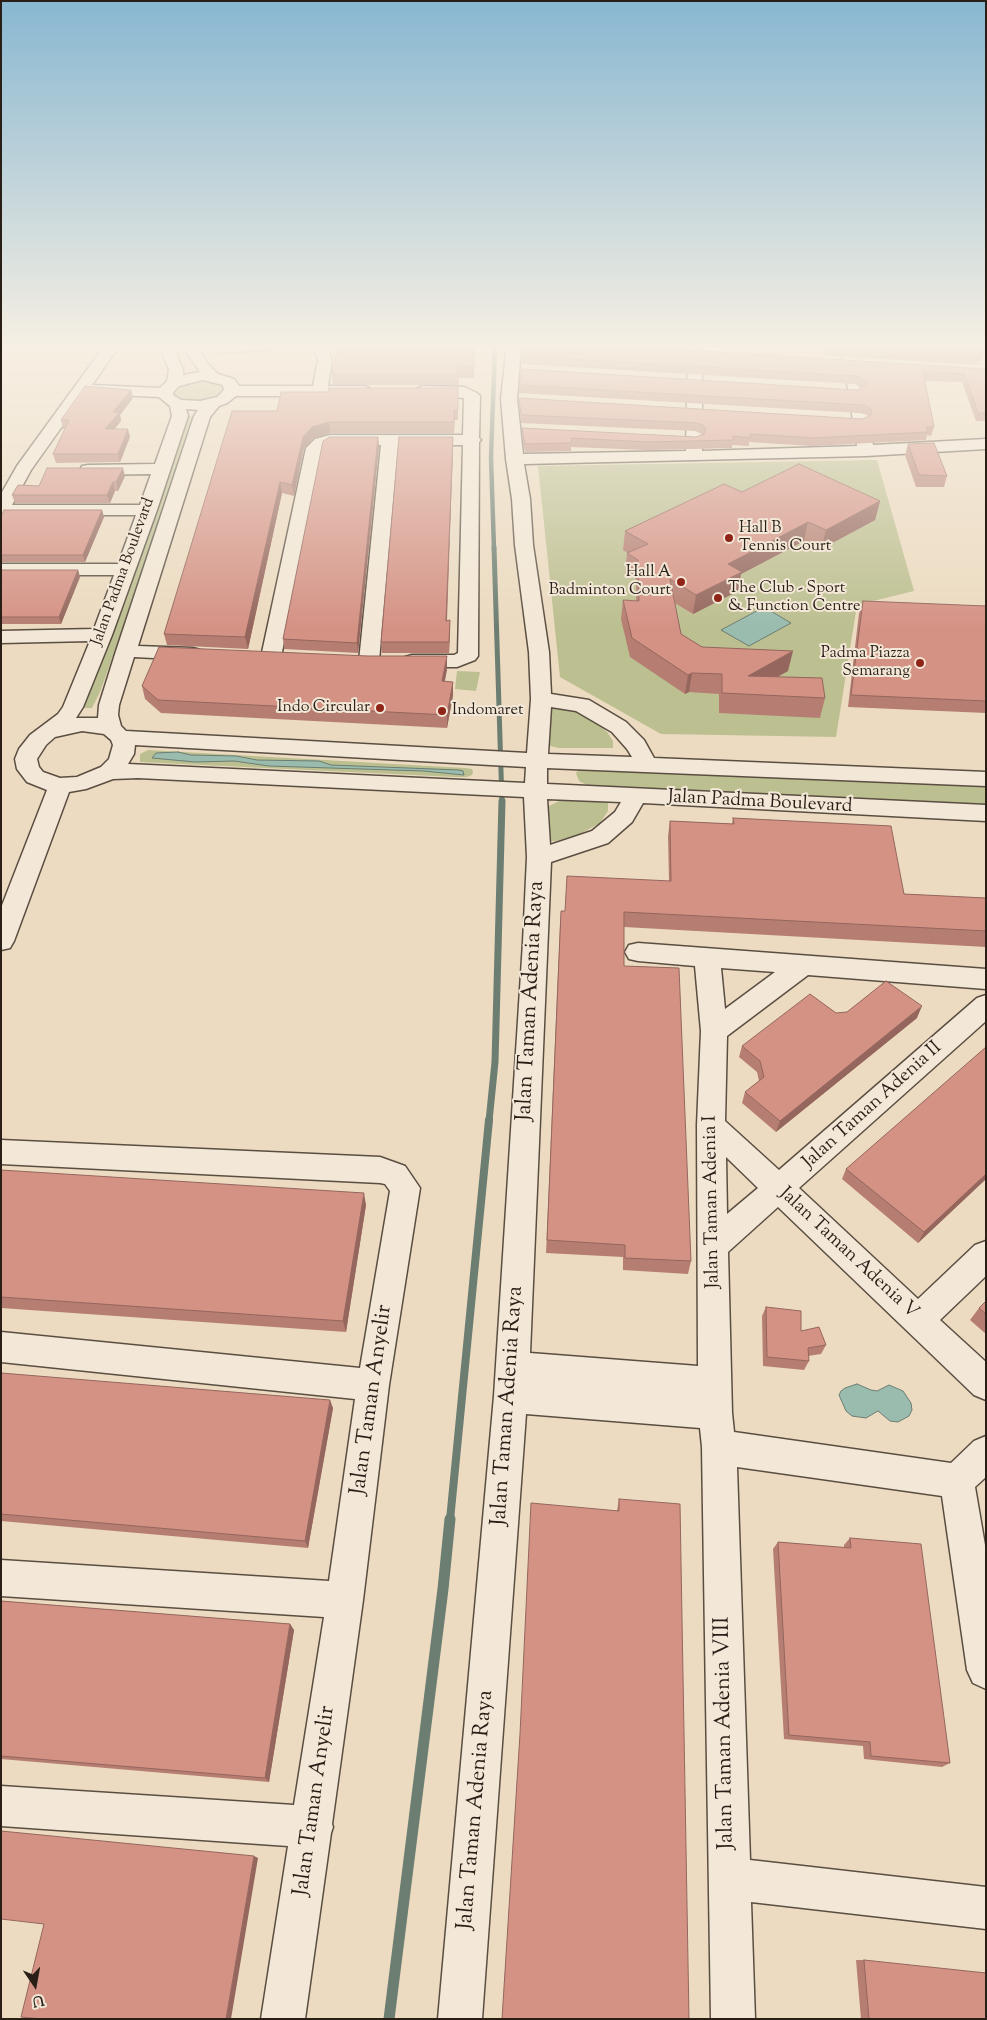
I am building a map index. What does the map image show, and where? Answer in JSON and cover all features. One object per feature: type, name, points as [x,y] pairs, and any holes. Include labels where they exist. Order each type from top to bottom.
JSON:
[{"type":"street","points":[[1,509],[24,470],[46,439]]},
{"type":"street","name":"Jalan Padma Boulevard","points":[[50,732],[66,718],[73,707],[102,635],[172,439]]},
{"type":"street","name":"Jalan Padma Boulevard","points":[[116,733],[108,715],[109,705],[194,439]]},
{"type":"street","name":"Jalan Taman Adenia Raya","points":[[460,2019],[512,1381],[536,942],[538,857],[535,776],[541,699],[539,652],[512,439]]},
{"type":"street","points":[[694,456],[695,439]]},
{"type":"street","points":[[862,439],[866,451]]},
{"type":"street","points":[[272,657],[314,448],[321,442],[330,440],[390,440],[473,440],[468,656],[457,661],[359,661],[390,440]]},
{"type":"street","points":[[514,459],[866,451],[986,444]]},
{"type":"street","points":[[72,470],[162,469]]},
{"type":"street","points":[[24,470],[43,470]]},
{"type":"street","points":[[1,509],[148,510]]},
{"type":"street","points":[[1,569],[125,570]]},
{"type":"street","points":[[1,636],[102,635]]},
{"type":"street","points":[[126,651],[209,654]]},
{"type":"street","points":[[541,699],[582,705],[619,727],[636,745],[646,765]]},
{"type":"street","points":[[116,733],[124,745],[124,754],[109,772],[86,782],[60,785],[46,782],[35,777],[28,769],[26,759],[30,749],[38,740],[50,732],[82,724],[98,725],[116,733],[457,757],[535,776]]},
{"type":"street","name":"Jalan Padma Boulevard","points":[[535,776],[646,765],[986,779]]},
{"type":"street","points":[[109,772],[138,771],[455,788],[535,776]]},
{"type":"street","name":"Jalan Padma Boulevard","points":[[535,776],[635,797],[986,813]]},
{"type":"street","points":[[1,941],[60,785]]},
{"type":"street","points":[[538,857],[600,837],[624,816],[635,797]]},
{"type":"street","points":[[638,952],[986,979]]},
{"type":"street","name":"Jalan Taman Adenia I","points":[[707,957],[714,1031],[711,1124],[716,1415]]},
{"type":"street","points":[[714,1031],[803,965]]},
{"type":"street","name":"Jalan Taman Adenia II","points":[[714,1245],[986,1005]]},
{"type":"street","name":"Jalan Taman Adenia V","points":[[711,1124],[778,1190],[919,1319],[986,1384]]},
{"type":"street","name":"Jalan Taman Anyelir","points":[[1,1152],[380,1170],[395,1175],[405,1188],[373,1385],[313,1827],[283,2019]]},
{"type":"street","points":[[919,1319],[986,1255]]},
{"type":"street","points":[[1,1347],[373,1385]]},
{"type":"street","points":[[512,1381],[716,1415],[957,1481]]},
{"type":"street","name":"Jalan Taman Adenia VIII","points":[[716,1415],[733,2019]]},
{"type":"street","points":[[957,1481],[986,1453]]},
{"type":"street","points":[[957,1481],[986,1669]]},
{"type":"street","points":[[1,1578],[345,1600]]},
{"type":"street","points":[[1,1806],[313,1827]]},
{"type":"street","points":[[730,1879],[986,1908]]},
{"type":"green space","points":[[178,439],[187,439],[150,552],[100,692],[92,708],[84,708],[82,705]]},
{"type":"green space","name":"The Club - Sport & Function Centre","points":[[877,460],[914,591],[857,605],[836,737],[661,734],[560,677],[538,466]]},
{"type":"green space","points":[[457,671],[480,672],[476,691],[455,689]]},
{"type":"green space","points":[[543,707],[579,712],[596,722],[607,732],[613,741],[613,748],[559,748],[550,746],[543,740]]},
{"type":"green space","points":[[148,750],[465,768],[472,769],[473,772],[472,775],[467,777],[455,777],[140,762],[140,754]]},
{"type":"green space","points":[[580,768],[986,785],[986,807],[587,785],[579,781],[576,773]]},
{"type":"green space","points":[[608,800],[608,811],[600,823],[580,834],[556,841],[547,841],[547,807],[559,801]]},
{"type":"shaded area","points":[[764,607],[791,623],[749,646],[721,630]]},
{"type":"shaded area","points":[[178,752],[191,755],[236,756],[257,760],[319,761],[331,765],[459,770],[463,771],[464,775],[423,771],[269,766],[234,761],[195,762],[152,758],[156,753]]},
{"type":"shaded area","points":[[857,1384],[877,1391],[889,1385],[903,1391],[911,1403],[912,1410],[909,1416],[898,1422],[890,1421],[878,1411],[866,1418],[852,1416],[846,1411],[839,1395],[845,1388]]},
{"type":"building","points":[[60,439],[124,439],[118,454],[53,454]]},
{"type":"building","points":[[223,439],[302,439],[292,485],[280,482],[245,637],[164,634]]},
{"type":"building","points":[[326,439],[378,439],[357,643],[283,639],[323,441]]},
{"type":"building","points":[[399,439],[453,439],[446,621],[450,620],[449,642],[381,642]]},
{"type":"building","points":[[524,439],[572,439],[571,443],[525,444]]},
{"type":"building","points":[[596,439],[733,439],[733,440],[647,442]]},
{"type":"building","points":[[934,443],[947,476],[919,475],[908,444]]},
{"type":"building","points":[[799,464],[880,501],[826,530],[808,522],[728,564],[742,572],[696,595],[670,579],[681,634],[702,647],[793,651],[748,676],[822,678],[825,698],[722,693],[722,674],[692,673],[688,675],[632,638],[623,600],[639,601],[638,560],[627,553],[648,544],[625,531],[724,484],[742,492]]},
{"type":"building","points":[[47,468],[123,468],[107,495],[12,495],[18,485],[39,486]]},
{"type":"building","points":[[4,510],[102,510],[83,555],[1,555],[1,516]]},
{"type":"building","points":[[1,570],[78,570],[59,617],[1,617]]},
{"type":"building","name":"Padma Piazza Semarang","points":[[863,601],[986,606],[986,701],[851,695]]},
{"type":"building","points":[[159,647],[368,656],[447,656],[442,681],[453,682],[447,715],[158,700],[142,686]]},
{"type":"building","points":[[733,818],[891,826],[904,894],[986,898],[986,931],[624,912],[624,966],[679,968],[691,1261],[625,1258],[625,1245],[547,1240],[561,911],[565,911],[567,876],[671,881],[670,821],[734,824]]},
{"type":"building","points":[[886,981],[922,1006],[780,1121],[745,1092],[764,1077],[760,1061],[742,1046],[810,994],[836,1013],[847,1012]]},
{"type":"building","points":[[986,1047],[986,1174],[924,1232],[846,1169]]},
{"type":"building","points":[[1,1170],[364,1193],[343,1321],[1,1297]]},
{"type":"building","points":[[986,1301],[986,1314],[979,1308]]},
{"type":"building","points":[[766,1307],[801,1311],[801,1331],[819,1327],[826,1345],[808,1348],[809,1361],[767,1357]]},
{"type":"building","points":[[1,1373],[330,1400],[305,1541],[1,1514]]},
{"type":"building","points":[[619,1499],[680,1504],[689,2019],[502,2019],[520,1734],[531,1503],[619,1511]]},
{"type":"building","points":[[850,1538],[921,1544],[950,1763],[871,1756],[870,1742],[789,1735],[778,1542],[851,1548]]},
{"type":"building","points":[[1,1601],[290,1624],[265,1778],[1,1756]]},
{"type":"building","points":[[1,1831],[254,1856],[226,2019],[42,2019],[21,2017],[44,1924],[1,1919]]},
{"type":"building","points":[[864,1960],[986,1973],[986,2019],[869,2019]]},
{"type":"waterway","points":[[492,439],[494,549]]},
{"type":"waterway","points":[[494,547],[502,802]]},
{"type":"waterway","points":[[489,1121],[495,1062],[502,802]]},
{"type":"waterway","points":[[450,1520],[489,1120]]},
{"type":"waterway","points":[[389,2019],[443,1589],[450,1519]]},
{"type":"place","name":"Hall B Tennis Court","points":[[729,538]]},
{"type":"place","name":"Hall A Badminton Court","points":[[681,582]]},
{"type":"place","name":"The Club - Sport & Function Centre","points":[[718,598]]},
{"type":"place","name":"Padma Piazza Semarang","points":[[920,663]]},
{"type":"place","name":"Indo Circular","points":[[380,708]]},
{"type":"place","name":"Indomaret","points":[[442,711]]}]
